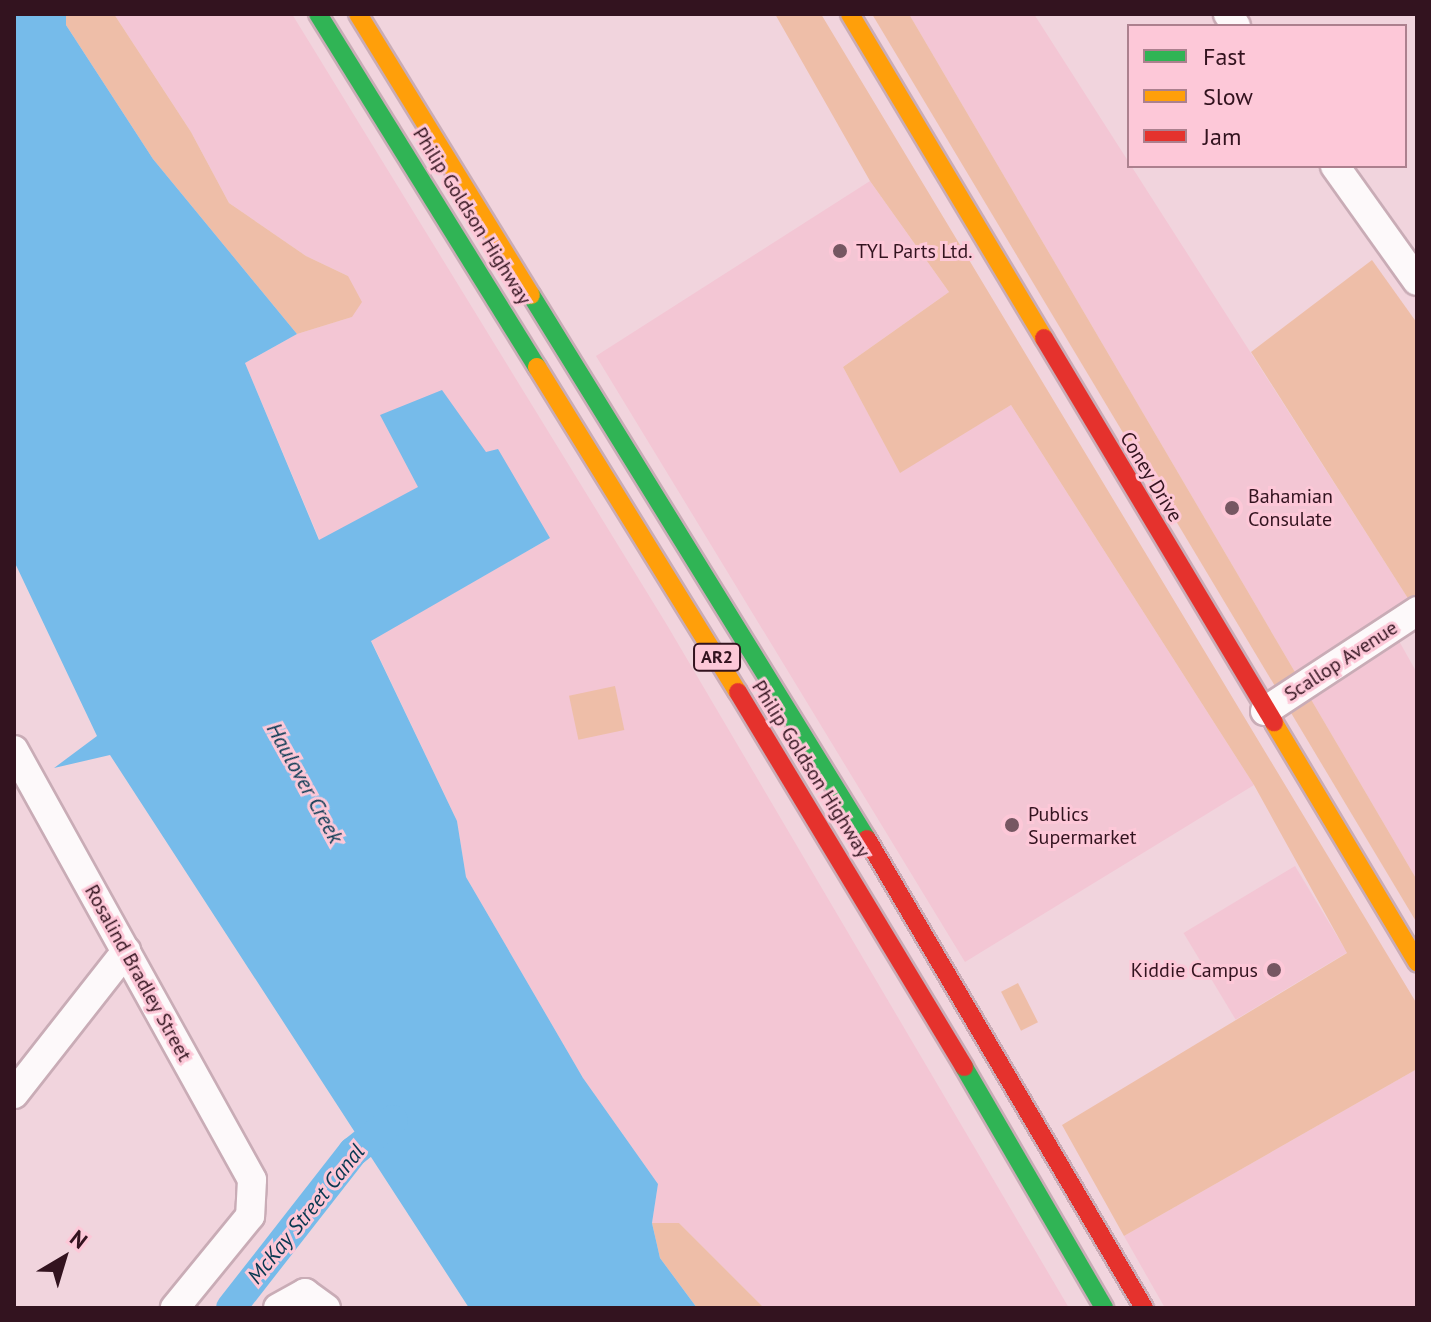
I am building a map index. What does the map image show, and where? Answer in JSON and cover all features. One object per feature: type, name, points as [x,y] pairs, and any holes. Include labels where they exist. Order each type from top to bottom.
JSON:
[{"type":"main road","name":"Philip Goldson Highway","points":[[318,14],[867,901],[1104,1308]]},
{"type":"main road","name":"Philip Goldson Highway","points":[[358,14],[887,872],[1144,1308]]},
{"type":"main road","name":"Coney Drive","points":[[850,14],[1417,962]]},
{"type":"street","points":[[1337,168],[1412,263]]},
{"type":"street","name":"Scallop Avenue","points":[[1265,711],[1417,611]]},
{"type":"street","name":"Rosalind Bradley Street","points":[[14,750],[252,1180],[254,1198],[250,1216],[175,1308]]},
{"type":"street","points":[[14,1094],[126,951]]},
{"type":"street","points":[[278,1308],[315,1300]]},
{"type":"shaded area","points":[[66,14],[114,14],[191,132],[229,203],[306,256],[348,276],[362,302],[352,317],[297,334],[153,159],[66,25]]},
{"type":"shaded area","points":[[114,14],[292,14],[667,625],[1069,1308],[764,1308],[679,1223],[652,1223],[658,1184],[583,1078],[466,877],[457,821],[371,640],[550,538],[419,487],[320,541],[245,363],[297,334],[352,317],[348,276],[306,256],[229,203],[191,132]]},
{"type":"shaded area","points":[[775,14],[821,14],[1417,1004],[1417,1069],[1124,1236],[1062,1125],[1347,953],[1254,785],[1011,405],[900,473],[843,367],[949,292],[870,181]]},
{"type":"shaded area","points":[[872,14],[909,14],[1417,880],[1417,923]]},
{"type":"shaded area","points":[[909,14],[1034,14],[1127,159],[1127,168],[1133,168],[1409,600],[1385,616],[1417,673],[1417,880]]},
{"type":"shaded area","points":[[870,181],[949,292],[843,367],[900,472],[1011,405],[1254,785],[965,962],[596,356]]},
{"type":"shaded area","points":[[1372,260],[1417,323],[1417,595],[1409,600],[1251,352]]},
{"type":"shaded area","points":[[615,686],[624,730],[578,740],[569,696]]},
{"type":"shaded area","points":[[1295,866],[1347,953],[1236,1020],[1184,933]]},
{"type":"shaded area","points":[[1018,983],[1038,1022],[1021,1031],[1001,992]]},
{"type":"shaded area","points":[[1417,1069],[1417,1308],[1165,1308],[1124,1236]]},
{"type":"shaded area","points":[[652,1223],[679,1223],[764,1308],[697,1308],[660,1258]]},
{"type":"water","name":"Haulover Creek","points":[[14,14],[66,14],[66,25],[153,159],[297,334],[245,363],[319,540],[418,487],[380,415],[442,390],[486,452],[498,449],[550,538],[371,641],[457,821],[466,877],[583,1078],[658,1184],[652,1223],[660,1258],[697,1308],[469,1308],[110,755],[54,768],[97,736],[14,561]]},
{"type":"waterway","name":"McKay Street Canal","points":[[231,1308],[353,1152],[393,1120]]},
{"type":"traffic: fast","points":[[318,14],[537,367]]},
{"type":"traffic: fast","points":[[531,295],[867,839]]},
{"type":"traffic: fast","points":[[964,1067],[1104,1308]]},
{"type":"traffic: slow","points":[[358,14],[531,295]]},
{"type":"traffic: slow","points":[[850,14],[1044,338]]},
{"type":"traffic: slow","points":[[537,367],[738,692]]},
{"type":"traffic: slow","points":[[1274,723],[1417,962]]},
{"type":"traffic: jam","points":[[1044,338],[1274,723]]},
{"type":"traffic: jam","points":[[738,692],[964,1067]]},
{"type":"traffic: jam","points":[[867,839],[1144,1308]]},
{"type":"place","name":"TYL Parts Ltd.","points":[[840,251]]},
{"type":"place","name":"Bahamian Consulate","points":[[1232,508]]},
{"type":"place","name":"Publics Supermarket","points":[[1012,825]]},
{"type":"place","name":"Kiddie Campus","points":[[1274,970]]}]
